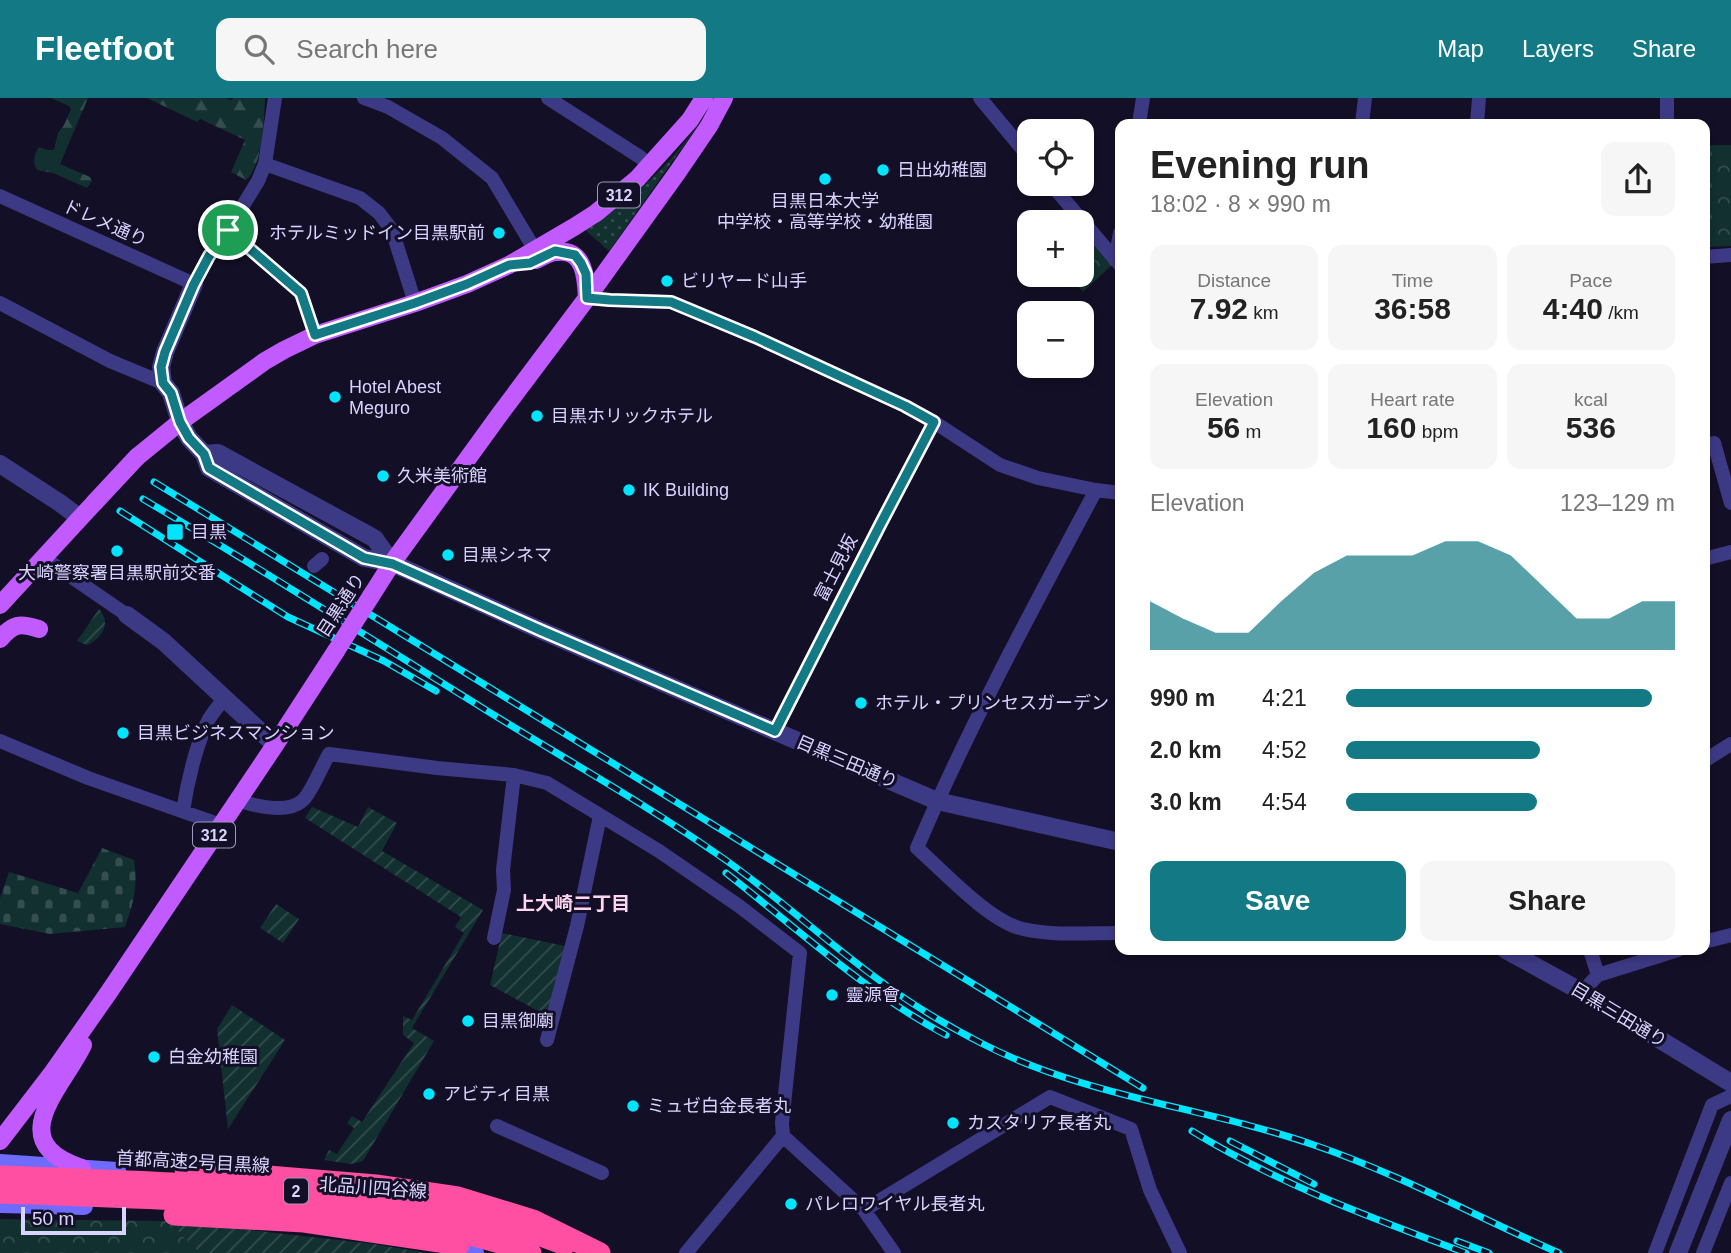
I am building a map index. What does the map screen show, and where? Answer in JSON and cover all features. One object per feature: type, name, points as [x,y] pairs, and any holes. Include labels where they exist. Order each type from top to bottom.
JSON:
[{"type":"highway","points":[[82,1168],[185,1169],[376,1185],[457,1197],[533,1220],[600,1253]]},
{"type":"highway","name":"首都高速2号目黒線","points":[[0,1176],[280,1189],[392,1200],[514,1227],[584,1253]]},
{"type":"highway","name":"2","points":[[0,1193],[226,1202],[355,1214],[440,1227],[531,1253]]},
{"type":"highway","points":[[99,1207],[174,1215],[304,1222],[459,1245],[486,1253]]},
{"type":"main road","name":"312","points":[[0,605],[137,457],[180,422],[265,361],[315,335],[467,284],[509,265],[596,213],[637,179],[690,120],[704,98]]},
{"type":"main road","name":"目黒通り","points":[[0,1141],[109,992],[393,564],[677,173],[709,126],[724,98]]},
{"type":"main road","points":[[509,265],[530,263],[555,251],[575,255],[586,274],[587,298]]},
{"type":"main road","points":[[0,639],[7,631],[21,624],[39,629]]},
{"type":"main road","points":[[82,1168],[65,1163],[51,1152],[42,1138],[41,1124],[46,1107],[74,1063],[109,992]]},
{"type":"main road","name":"北品川四谷線","points":[[0,1163],[430,1192],[536,1220],[577,1236],[609,1253]]},
{"type":"main road","name":"北品川四谷線","points":[[0,1204],[229,1211],[357,1225],[432,1239],[475,1253]]},
{"type":"street","points":[[163,383],[161,367],[165,352],[194,284],[258,181],[265,164],[275,98]]},
{"type":"street","points":[[364,98],[388,107],[442,138],[492,178],[535,250]]},
{"type":"street","points":[[548,98],[649,165]]},
{"type":"street","points":[[980,98],[1017,143]]},
{"type":"street","points":[[1140,119],[1143,98]]},
{"type":"street","points":[[1363,119],[1365,98]]},
{"type":"street","points":[[1477,119],[1479,98]]},
{"type":"street","points":[[1667,98],[1667,119]]},
{"type":"street","points":[[265,164],[360,198],[379,213],[392,230],[415,303]]},
{"type":"street","name":"ドレメ通り","points":[[0,196],[194,284]]},
{"type":"street","points":[[1061,196],[1115,259]]},
{"type":"street","points":[[228,230],[301,293],[315,335]]},
{"type":"street","points":[[1710,257],[1731,256]]},
{"type":"street","points":[[587,298],[671,302],[755,337],[905,406],[1000,466],[1038,478],[1115,492]]},
{"type":"street","points":[[0,303],[110,361],[163,383],[171,393],[180,422],[189,438],[204,454],[218,453],[370,536],[393,564]]},
{"type":"street","name":"富士見坂","points":[[775,731],[934,422]]},
{"type":"street","points":[[1710,444],[1714,443],[1731,503]]},
{"type":"street","points":[[0,464],[80,518]]},
{"type":"street","points":[[1096,490],[1035,604],[937,801],[917,848],[996,918],[1022,929],[1063,933],[1115,933]]},
{"type":"street","points":[[1710,557],[1731,552]]},
{"type":"street","points":[[44,558],[164,642],[275,745]]},
{"type":"street","name":"目黒三田通り","points":[[393,564],[937,801],[1115,841]]},
{"type":"street","points":[[183,811],[201,737],[224,698]]},
{"type":"street","points":[[0,741],[88,778],[221,825]]},
{"type":"street","points":[[1710,757],[1731,744]]},
{"type":"street","points":[[238,800],[256,806],[289,807],[303,801],[329,754],[514,775],[547,783],[659,851],[739,906],[800,953],[782,1123],[783,1136],[864,1210],[894,1253]]},
{"type":"street","points":[[494,938],[504,890],[503,870],[514,775]]},
{"type":"street","points":[[547,1040],[578,926],[600,816]]},
{"type":"street","points":[[1710,940],[1731,935]]},
{"type":"street","name":"目黒三田通り","points":[[1515,955],[1582,992],[1731,1083]]},
{"type":"street","points":[[1592,955],[1598,975]]},
{"type":"street","points":[[1582,992],[1598,975],[1662,955]]},
{"type":"street","points":[[1655,1253],[1712,1105],[1731,1096]]},
{"type":"street","points":[[864,1210],[1050,1097],[1131,1129],[1150,1190],[1180,1253]]},
{"type":"street","points":[[1678,1253],[1731,1120]]},
{"type":"street","points":[[497,1126],[602,1173]]},
{"type":"street","points":[[686,1253],[783,1136]]},
{"type":"street","points":[[1703,1253],[1731,1182]]},
{"type":"green space","points":[[51,98],[88,98],[60,164],[90,177],[92,181],[87,188],[35,167],[34,158],[39,147],[54,150],[58,133],[71,109]]},
{"type":"green space","points":[[147,98],[265,98],[262,142],[252,173],[246,180],[231,172],[245,140],[200,119],[197,122]]},
{"type":"green space","points":[[704,117],[609,251],[585,230],[617,208],[647,182],[671,159]]},
{"type":"green space","points":[[1710,145],[1731,145],[1731,246],[1710,247]]},
{"type":"green space","points":[[1094,242],[1113,264],[1094,282]]},
{"type":"green space","points":[[99,609],[105,620],[101,635],[87,645],[77,641]]},
{"type":"green space","points":[[312,807],[358,827],[368,807],[397,823],[382,851],[483,910],[412,1028],[434,1041],[363,1161],[351,1164],[324,1160],[329,1150],[337,1154],[354,1128],[347,1123],[352,1116],[362,1122],[414,1043],[403,1035],[403,1016],[412,1020],[464,933],[455,927],[461,917],[305,818]]},
{"type":"green space","points":[[102,848],[134,860],[134,894],[125,927],[50,934],[0,924],[0,898],[9,872],[78,893]]},
{"type":"green space","points":[[276,904],[299,919],[283,943],[260,928]]},
{"type":"green space","points":[[502,933],[565,946],[549,1017],[490,985]]},
{"type":"green space","points":[[232,1005],[285,1040],[228,1129],[217,1029]]},
{"type":"green space","points":[[0,1219],[168,1221],[200,1253],[0,1253]]},
{"type":"green space","points":[[168,1221],[374,1244],[427,1253],[200,1253]]},
{"type":"railway","points":[[154,482],[1143,1088]]},
{"type":"railway","points":[[143,499],[689,835],[761,886],[890,988],[969,1037],[1061,1076],[1272,1132],[1346,1156],[1559,1253]]},
{"type":"railway","points":[[120,511],[288,617],[384,661],[436,691]]},
{"type":"railway","points":[[726,873],[860,980],[946,1035]]},
{"type":"railway","points":[[1192,1131],[1292,1184],[1466,1253]]},
{"type":"railway","points":[[1230,1141],[1314,1184]]},
{"type":"railway","points":[[1457,1241],[1489,1253]]},
{"type":"place","name":"日出幼稚園","points":[[883,170]]},
{"type":"place","name":"目黒日本大学 中学校・高等学校・幼稚園","points":[[825,179]]},
{"type":"place","name":"ホテルミッドイン目黒駅前","points":[[499,233]]},
{"type":"place","name":"ビリヤード山手","points":[[667,281]]},
{"type":"place","name":"Hotel Abest Meguro","points":[[335,397]]},
{"type":"place","name":"目黒ホリックホテル","points":[[537,416]]},
{"type":"place","name":"久米美術館","points":[[383,476]]},
{"type":"place","name":"IK Building","points":[[629,490]]},
{"type":"place","name":"目黒","points":[[175,532]]},
{"type":"place","name":"大崎警察署目黒駅前交番","points":[[117,551]]},
{"type":"place","name":"目黒シネマ","points":[[448,555]]},
{"type":"place","name":"ホテル・プリンセスガーデン","points":[[861,703]]},
{"type":"place","name":"目黒ビジネスマンション","points":[[123,733]]},
{"type":"place","name":"靈源會","points":[[832,995]]},
{"type":"place","name":"目黒御廟","points":[[468,1021]]},
{"type":"place","name":"白金幼稚園","points":[[154,1057]]},
{"type":"place","name":"アビティ目黒","points":[[429,1094]]},
{"type":"place","name":"ミュゼ白金長者丸","points":[[633,1106]]},
{"type":"place","name":"カスタリア長者丸","points":[[953,1123]]},
{"type":"place","name":"パレロワイヤル長者丸","points":[[791,1204]]},
{"type":"district","name":"上大崎二丁目","points":[[573,903]]},
{"type":"route","points":[[228,230],[301,293],[315,335],[415,303],[509,265],[530,263],[555,251],[566,252],[575,255],[581,263],[586,274],[587,298],[671,302],[755,337],[934,422],[775,731],[393,564],[364,558],[209,468],[204,454],[189,438],[180,422],[171,393],[163,383],[161,367],[194,284],[209,256],[228,230]]}]
